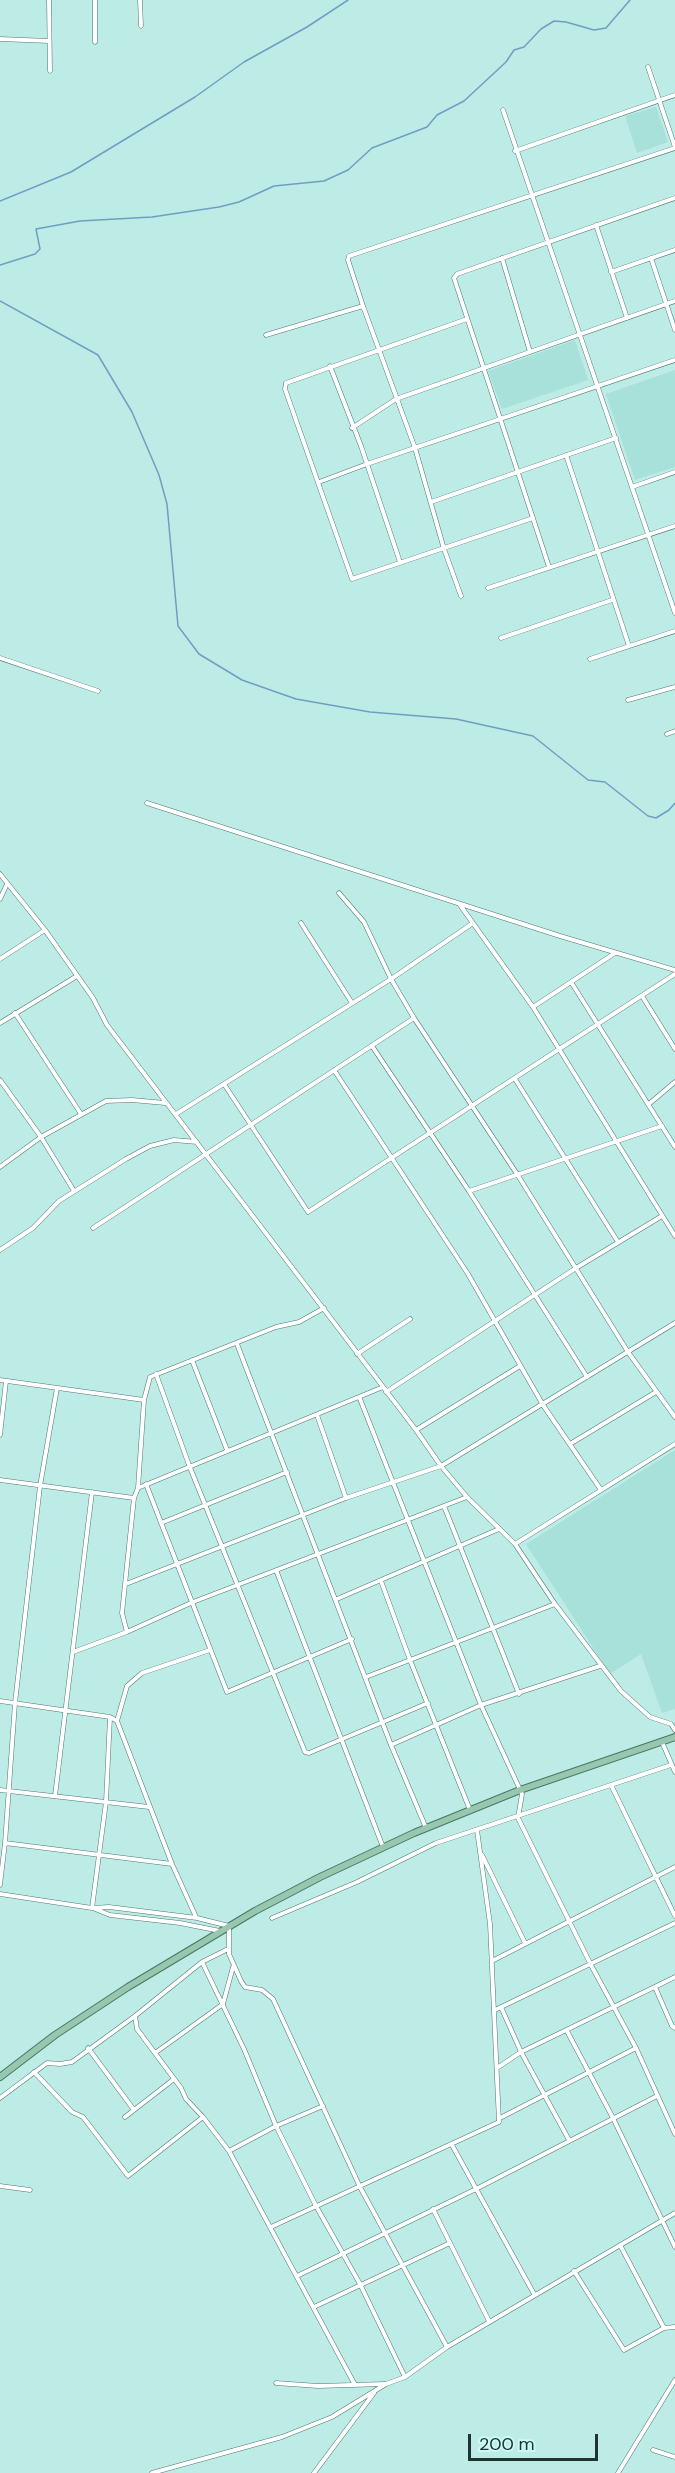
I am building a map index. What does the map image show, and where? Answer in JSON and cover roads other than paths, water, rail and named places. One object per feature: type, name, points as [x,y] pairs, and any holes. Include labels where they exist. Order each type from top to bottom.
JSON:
[{"type":"main road","points":[[0,2077],[55,2035],[220,1931],[383,1847],[520,1790],[675,1737]]},
{"type":"street","points":[[49,0],[50,71]]},
{"type":"street","points":[[95,0],[95,42]]},
{"type":"street","points":[[140,0],[141,26]]},
{"type":"street","points":[[0,39],[49,40]]},
{"type":"street","points":[[461,596],[444,549],[415,448],[348,260],[350,256],[675,147],[648,67]]},
{"type":"street","points":[[515,151],[675,95]]},
{"type":"street","points":[[503,110],[515,151],[675,613]]},
{"type":"street","points":[[549,567],[454,278],[457,274],[675,198]]},
{"type":"street","points":[[596,225],[627,318]]},
{"type":"street","points":[[612,272],[675,250]]},
{"type":"street","points":[[502,258],[530,352]]},
{"type":"street","points":[[651,258],[675,330]]},
{"type":"street","points":[[352,428],[396,399],[675,301]]},
{"type":"street","points":[[266,335],[363,306]]},
{"type":"street","points":[[467,319],[330,366],[284,385],[352,579],[533,518]]},
{"type":"street","points":[[319,482],[675,360]]},
{"type":"street","points":[[330,366],[367,464],[400,562]]},
{"type":"street","points":[[431,502],[616,438]]},
{"type":"street","points":[[566,455],[629,646]]},
{"type":"street","points":[[632,487],[675,472]]},
{"type":"street","points":[[488,588],[675,526]]},
{"type":"street","points":[[501,638],[612,600]]},
{"type":"street","points":[[590,658],[675,631]]},
{"type":"street","points":[[0,658],[98,691]]},
{"type":"street","points":[[628,700],[675,687]]},
{"type":"street","points":[[667,734],[675,731]]},
{"type":"street","points":[[147,804],[675,972]]},
{"type":"street","points":[[0,874],[45,930],[93,998],[107,1025],[324,1308],[441,1466],[467,1497],[515,1544],[600,1666],[621,1690],[650,1717],[671,1724],[675,1730]]},
{"type":"street","points":[[0,899],[7,883]]},
{"type":"street","points":[[339,893],[364,922],[391,979],[414,1018],[518,1174],[628,1352],[675,1417]]},
{"type":"street","points":[[459,904],[533,1007],[675,1236]]},
{"type":"street","points":[[301,923],[352,1003]]},
{"type":"street","points":[[176,1114],[391,979],[473,923]]},
{"type":"street","points":[[0,959],[45,930]]},
{"type":"street","points":[[533,1007],[616,953]]},
{"type":"street","points":[[224,1084],[308,1212],[515,1079],[675,972]]},
{"type":"street","points":[[0,1023],[77,976]]},
{"type":"street","points":[[571,982],[675,1147]]},
{"type":"street","points":[[641,996],[675,1049]]},
{"type":"street","points":[[15,1013],[81,1114]]},
{"type":"street","points":[[93,1228],[414,1018]]},
{"type":"street","points":[[372,1046],[469,1191],[587,1377]]},
{"type":"street","points":[[334,1071],[468,1274],[543,1405],[601,1490]]},
{"type":"street","points":[[515,1079],[618,1242]]},
{"type":"street","points":[[0,1080],[41,1137],[74,1191]]},
{"type":"street","points":[[649,1104],[675,1082]]},
{"type":"street","points":[[0,1167],[41,1137],[106,1101],[132,1100],[166,1103]]},
{"type":"street","points":[[469,1191],[662,1126]]},
{"type":"street","points":[[0,1250],[33,1228],[59,1201],[126,1158],[150,1146],[174,1140],[198,1142]]},
{"type":"street","points":[[386,1392],[576,1268],[662,1216]]},
{"type":"street","points":[[127,1632],[122,1613],[134,1498],[138,1488],[144,1400],[150,1377],[276,1327],[299,1322],[324,1308]]},
{"type":"street","points":[[357,1354],[410,1319]]},
{"type":"street","points":[[126,1584],[178,1566],[346,1498],[441,1466],[674,1324],[675,1330]]},
{"type":"street","points":[[237,1344],[426,1828]]},
{"type":"street","points":[[192,1360],[228,1450]]},
{"type":"street","points":[[416,1430],[520,1366]]},
{"type":"street","points":[[156,1374],[189,1465],[305,1752],[428,1703]]},
{"type":"street","points":[[0,1380],[144,1400]]},
{"type":"street","points":[[0,1436],[6,1381]]},
{"type":"street","points":[[138,1488],[189,1465],[360,1399],[383,1387]]},
{"type":"street","points":[[0,1885],[15,1703],[40,1486],[57,1388]]},
{"type":"street","points":[[570,1444],[657,1392]]},
{"type":"street","points":[[360,1399],[481,1705],[522,1794],[518,1818],[591,1965],[636,2048],[675,2134]]},
{"type":"street","points":[[317,1415],[346,1498]]},
{"type":"street","points":[[515,1544],[675,1444]]},
{"type":"street","points":[[161,1523],[287,1473]]},
{"type":"street","points":[[0,1480],[134,1498]]},
{"type":"street","points":[[146,1484],[226,1692],[352,1639]]},
{"type":"street","points":[[55,1796],[92,1492]]},
{"type":"street","points":[[73,1652],[127,1632],[193,1602],[467,1497]]},
{"type":"street","points":[[444,1506],[519,1694]]},
{"type":"street","points":[[337,1599],[499,1529]]},
{"type":"street","points":[[276,1570],[383,1847]]},
{"type":"street","points":[[381,1581],[470,1810]]},
{"type":"street","points":[[366,1677],[555,1604]]},
{"type":"street","points":[[117,1721],[127,1686],[142,1673],[210,1650]]},
{"type":"street","points":[[392,1745],[481,1705],[600,1666]]},
{"type":"street","points":[[0,1701],[111,1717],[117,1721],[172,1864],[197,1918]]},
{"type":"street","points":[[92,1908],[106,1802],[111,1717]]},
{"type":"street","points":[[662,1742],[675,1772]]},
{"type":"street","points":[[272,1918],[357,1882],[436,1844],[671,1765]]},
{"type":"street","points":[[611,1785],[675,1916]]},
{"type":"street","points":[[0,1790],[149,1807]]},
{"type":"street","points":[[271,2228],[497,2125],[500,2118],[492,1961],[477,1830]]},
{"type":"street","points":[[5,1843],[172,1864]]},
{"type":"street","points":[[480,1850],[525,1943]]},
{"type":"street","points":[[492,1961],[675,1867]]},
{"type":"street","points":[[0,1894],[92,1908],[109,1907],[197,1918],[229,1926],[228,1949],[233,1966],[244,1986],[262,1990],[273,1999],[360,2187],[447,2347]]},
{"type":"street","points":[[92,1908],[110,1915],[180,1923],[220,1931]]},
{"type":"street","points":[[495,2010],[675,1923]]},
{"type":"street","points":[[0,2098],[47,2063],[72,2062],[88,2048],[135,2016],[202,1962],[228,1949]]},
{"type":"street","points":[[202,1962],[223,2004],[276,2126],[316,2206],[360,2284],[405,2377]]},
{"type":"street","points":[[155,2053],[223,2004],[233,1966]]},
{"type":"street","points":[[497,2068],[521,2052],[675,1977]]},
{"type":"street","points":[[655,1987],[672,2026],[675,2028]]},
{"type":"street","points":[[501,2007],[521,2052],[569,2140]]},
{"type":"street","points":[[135,2016],[137,2029],[186,2099],[203,2116],[229,2151],[355,2385]]},
{"type":"street","points":[[567,2031],[613,2118],[675,2247]]},
{"type":"street","points":[[88,2048],[134,2110]]},
{"type":"street","points":[[500,2118],[636,2048]]},
{"type":"street","points":[[34,2073],[72,2112],[83,2116],[128,2176],[203,2116]]},
{"type":"street","points":[[125,2117],[174,2079]]},
{"type":"street","points":[[297,2276],[476,2189],[657,2096]]},
{"type":"street","points":[[229,2151],[276,2126],[323,2106]]},
{"type":"street","points":[[452,2145],[534,2294]]},
{"type":"street","points":[[0,2186],[30,2190]]},
{"type":"street","points":[[433,2209],[489,2321]]},
{"type":"street","points":[[152,2473],[306,2428],[332,2417],[386,2384],[405,2377],[489,2321],[675,2213]]},
{"type":"street","points":[[315,2307],[450,2243]]},
{"type":"street","points":[[620,2245],[664,2328]]},
{"type":"street","points":[[574,2271],[624,2350],[664,2328],[675,2327]]},
{"type":"street","points":[[618,2473],[675,2380]]},
{"type":"street","points":[[276,2383],[318,2386],[386,2384]]},
{"type":"street","points":[[314,2473],[376,2390]]},
{"type":"street","points":[[654,2450],[675,2457]]},
{"type":"waterway","points":[[0,201],[71,172],[195,97],[244,62],[307,27],[348,0]]},
{"type":"waterway","points":[[0,265],[35,254],[40,249],[36,229],[80,221],[152,217],[219,207],[239,202],[274,186],[324,181],[348,170],[372,148],[427,127],[437,115],[464,101],[506,62],[514,50],[524,47],[541,29],[554,21],[594,30],[606,28],[630,0]]},
{"type":"waterway","points":[[0,301],[98,355],[132,412],[159,475],[167,504],[178,626],[199,654],[242,680],[296,699],[370,712],[456,719],[533,736],[588,780],[605,782],[648,816],[656,818],[675,803]]}]
